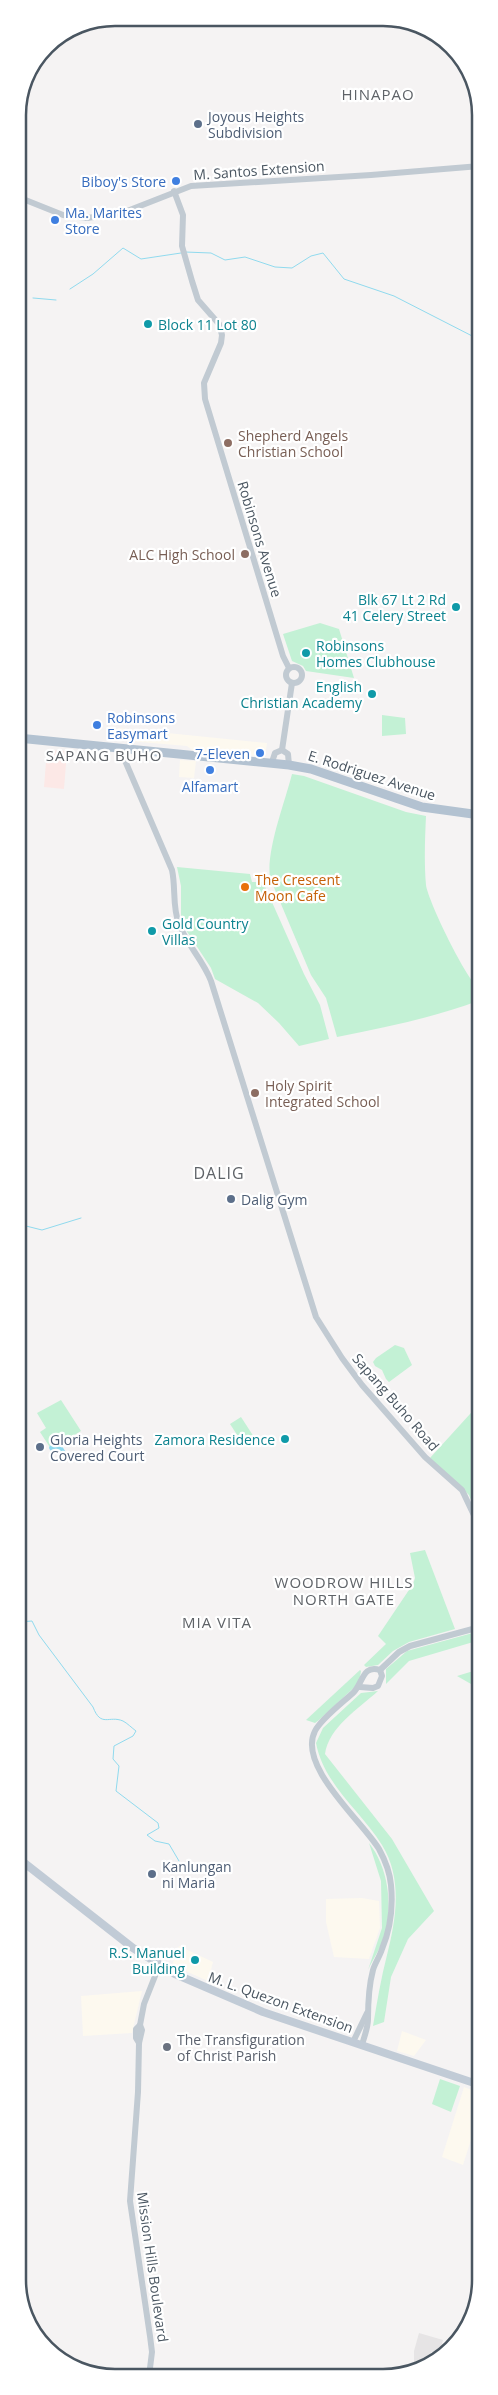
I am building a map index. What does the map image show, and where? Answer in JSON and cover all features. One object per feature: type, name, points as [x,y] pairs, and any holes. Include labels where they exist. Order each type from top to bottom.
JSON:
[{"type":"main road","name":"E. Rodriguez Avenue","points":[[26,739],[272,762],[311,769],[422,807],[472,814]]},
{"type":"main road","name":"M. L. Quezon Extension","points":[[26,1864],[133,1948],[159,1966],[263,2012],[472,2083]]},
{"type":"street","name":"M. Santos Extension","points":[[26,200],[63,215],[86,218],[122,213],[174,191],[200,185],[371,175],[472,167]]},
{"type":"street","name":"Robinsons Avenue","points":[[174,191],[183,215],[182,246],[198,300],[219,324],[222,335],[221,344],[204,383],[205,399],[256,571],[283,656],[289,668]]},
{"type":"street","points":[[297,667],[302,672],[300,681],[292,683],[286,678],[286,672],[289,668],[297,667]]},
{"type":"street","points":[[282,750],[292,683]]},
{"type":"street","name":"Sapang Buho Road","points":[[120,749],[170,863],[175,886],[175,912],[179,924],[193,951],[207,969],[316,1317],[362,1385],[425,1457],[462,1490],[472,1511]]},
{"type":"street","points":[[272,762],[275,753],[282,750]]},
{"type":"street","points":[[282,750],[288,754],[289,765]]},
{"type":"street","points":[[362,2045],[368,2021],[373,1971],[382,1950],[389,1921],[390,1877],[380,1851],[328,1785],[311,1750],[311,1740],[316,1729],[360,1687],[365,1672],[370,1669],[380,1670],[399,1652],[410,1646],[472,1629]]},
{"type":"street","points":[[360,1687],[373,1688],[378,1686],[382,1676],[380,1670]]},
{"type":"street","name":"Mission Hills Boulevard","points":[[150,2369],[152,2352],[130,2201],[130,2184],[138,2092],[139,2042],[142,2038],[140,2025],[144,2004],[159,1966]]},
{"type":"street","points":[[353,2042],[368,2013]]},
{"type":"shaded area","points":[[118,728],[267,743],[265,757],[192,750],[187,746],[117,740]]},
{"type":"shaded area","points":[[47,750],[67,751],[64,789],[44,787]]},
{"type":"shaded area","points":[[180,760],[196,761],[194,778],[179,777]]},
{"type":"shaded area","points":[[362,1898],[379,1901],[380,1928],[369,1959],[334,1957],[326,1922],[326,1899]]},
{"type":"shaded area","points":[[179,1946],[213,1962],[208,1981],[172,1965]]},
{"type":"shaded area","points":[[142,1991],[132,2033],[83,2036],[81,1996]]},
{"type":"shaded area","points":[[402,2031],[426,2040],[414,2056],[397,2051]]},
{"type":"shaded area","points":[[464,2087],[472,2090],[472,2136],[463,2165],[442,2157]]},
{"type":"shaded area","points":[[419,2333],[443,2340],[441,2347],[422,2360],[414,2363],[414,2351]]},
{"type":"green space","points":[[320,623],[339,629],[354,678],[306,671],[303,666],[292,661],[283,634]]},
{"type":"green space","points":[[382,715],[405,718],[406,734],[382,736]]},
{"type":"green space","points":[[292,774],[304,776],[406,812],[426,816],[425,868],[428,894],[458,957],[472,981],[472,1003],[427,1017],[337,1037],[326,998],[311,975],[270,878],[271,854]]},
{"type":"green space","points":[[177,867],[250,874],[252,882],[263,882],[320,1005],[329,1039],[299,1046],[258,1003],[215,979],[211,968],[184,927],[181,916],[181,886]]},
{"type":"green space","points":[[395,1345],[404,1348],[412,1365],[389,1382],[382,1370],[375,1366],[373,1362]]},
{"type":"green space","points":[[61,1400],[81,1431],[51,1449],[40,1432],[46,1428],[37,1413]]},
{"type":"green space","points":[[472,1412],[472,1503],[469,1495],[430,1458]]},
{"type":"green space","points":[[241,1417],[254,1437],[243,1444],[230,1424]]},
{"type":"green space","points":[[425,1550],[455,1629],[409,1642],[393,1651],[378,1665],[366,1667],[364,1665],[386,1644],[378,1636],[413,1584],[415,1578],[410,1553]]},
{"type":"green space","points":[[472,1633],[472,1642],[409,1661],[386,1684],[386,1669],[407,1651]]},
{"type":"green space","points":[[360,1670],[359,1683],[315,1723],[306,1720]]},
{"type":"green space","points":[[472,1671],[472,1685],[471,1684],[457,1676]]},
{"type":"green space","points":[[378,1691],[338,1727],[332,1735],[325,1754],[392,1839],[434,1911],[408,1939],[391,1977],[384,2022],[373,2026],[395,1913],[396,1899],[393,1871],[382,1845],[327,1772],[320,1758],[316,1743],[323,1728],[361,1693]]},
{"type":"green space","points":[[369,1843],[385,1874],[389,1911],[384,1939],[368,1970],[382,1928],[381,1881]]},
{"type":"green space","points":[[440,2079],[460,2086],[451,2112],[432,2104]]},
{"type":"waterway","points":[[70,289],[93,274],[123,248],[141,259],[181,253]]},
{"type":"waterway","points":[[185,252],[211,253],[225,260],[245,257],[275,267],[292,268],[311,256],[323,253],[344,279],[394,296],[472,336]]},
{"type":"waterway","points":[[33,298],[56,300]]},
{"type":"waterway","points":[[26,1226],[42,1230],[81,1218]]},
{"type":"waterway","points":[[52,1448],[58,1445],[65,1456],[70,1458]]},
{"type":"waterway","points":[[26,1621],[32,1621],[39,1635],[99,1717],[106,1720],[123,1721],[136,1731],[133,1736],[114,1746],[113,1759],[119,1766],[116,1791],[158,1823],[159,1828],[147,1835],[155,1841],[169,1844],[179,1861]]},
{"type":"place","name":"Joyous Heights Subdivision","points":[[198,124]]},
{"type":"place","name":"Biboy's Store","points":[[176,181]]},
{"type":"place","name":"Ma. Marites Store","points":[[55,220]]},
{"type":"place","name":"Block 11 Lot 80","points":[[148,324]]},
{"type":"place","name":"Shepherd Angels Christian School","points":[[228,443]]},
{"type":"place","name":"ALC High School","points":[[245,554]]},
{"type":"place","name":"Blk 67 Lt 2 Rd 41 Celery Street","points":[[456,607]]},
{"type":"place","name":"Robinsons Homes Clubhouse","points":[[306,653]]},
{"type":"place","name":"English Christian Academy","points":[[372,694]]},
{"type":"place","name":"Robinsons Easymart","points":[[97,725]]},
{"type":"place","name":"7-Eleven","points":[[260,753]]},
{"type":"place","name":"Alfamart","points":[[210,770]]},
{"type":"place","name":"The Crescent Moon Cafe","points":[[245,887]]},
{"type":"place","name":"Gold Country Villas","points":[[152,931]]},
{"type":"place","name":"Holy Spirit Integrated School","points":[[255,1093]]},
{"type":"place","name":"Dalig Gym","points":[[231,1199]]},
{"type":"place","name":"Zamora Residence","points":[[285,1439]]},
{"type":"place","name":"Gloria Heights Covered Court","points":[[40,1447]]},
{"type":"place","name":"Kanlungan ni Maria","points":[[152,1874]]},
{"type":"place","name":"R.S. Manuel Building","points":[[195,1960]]},
{"type":"place","name":"The Transfiguration of Christ Parish","points":[[167,2047]]},
{"type":"district","name":"HINAPAO","points":[[378,94]]},
{"type":"district","name":"SAPANG BUHO","points":[[104,755]]},
{"type":"district","name":"DALIG","points":[[219,1173]]},
{"type":"district","name":"WOODROW HILLS NORTH GATE","points":[[344,1590]]},
{"type":"district","name":"MIA VITA","points":[[217,1622]]}]
